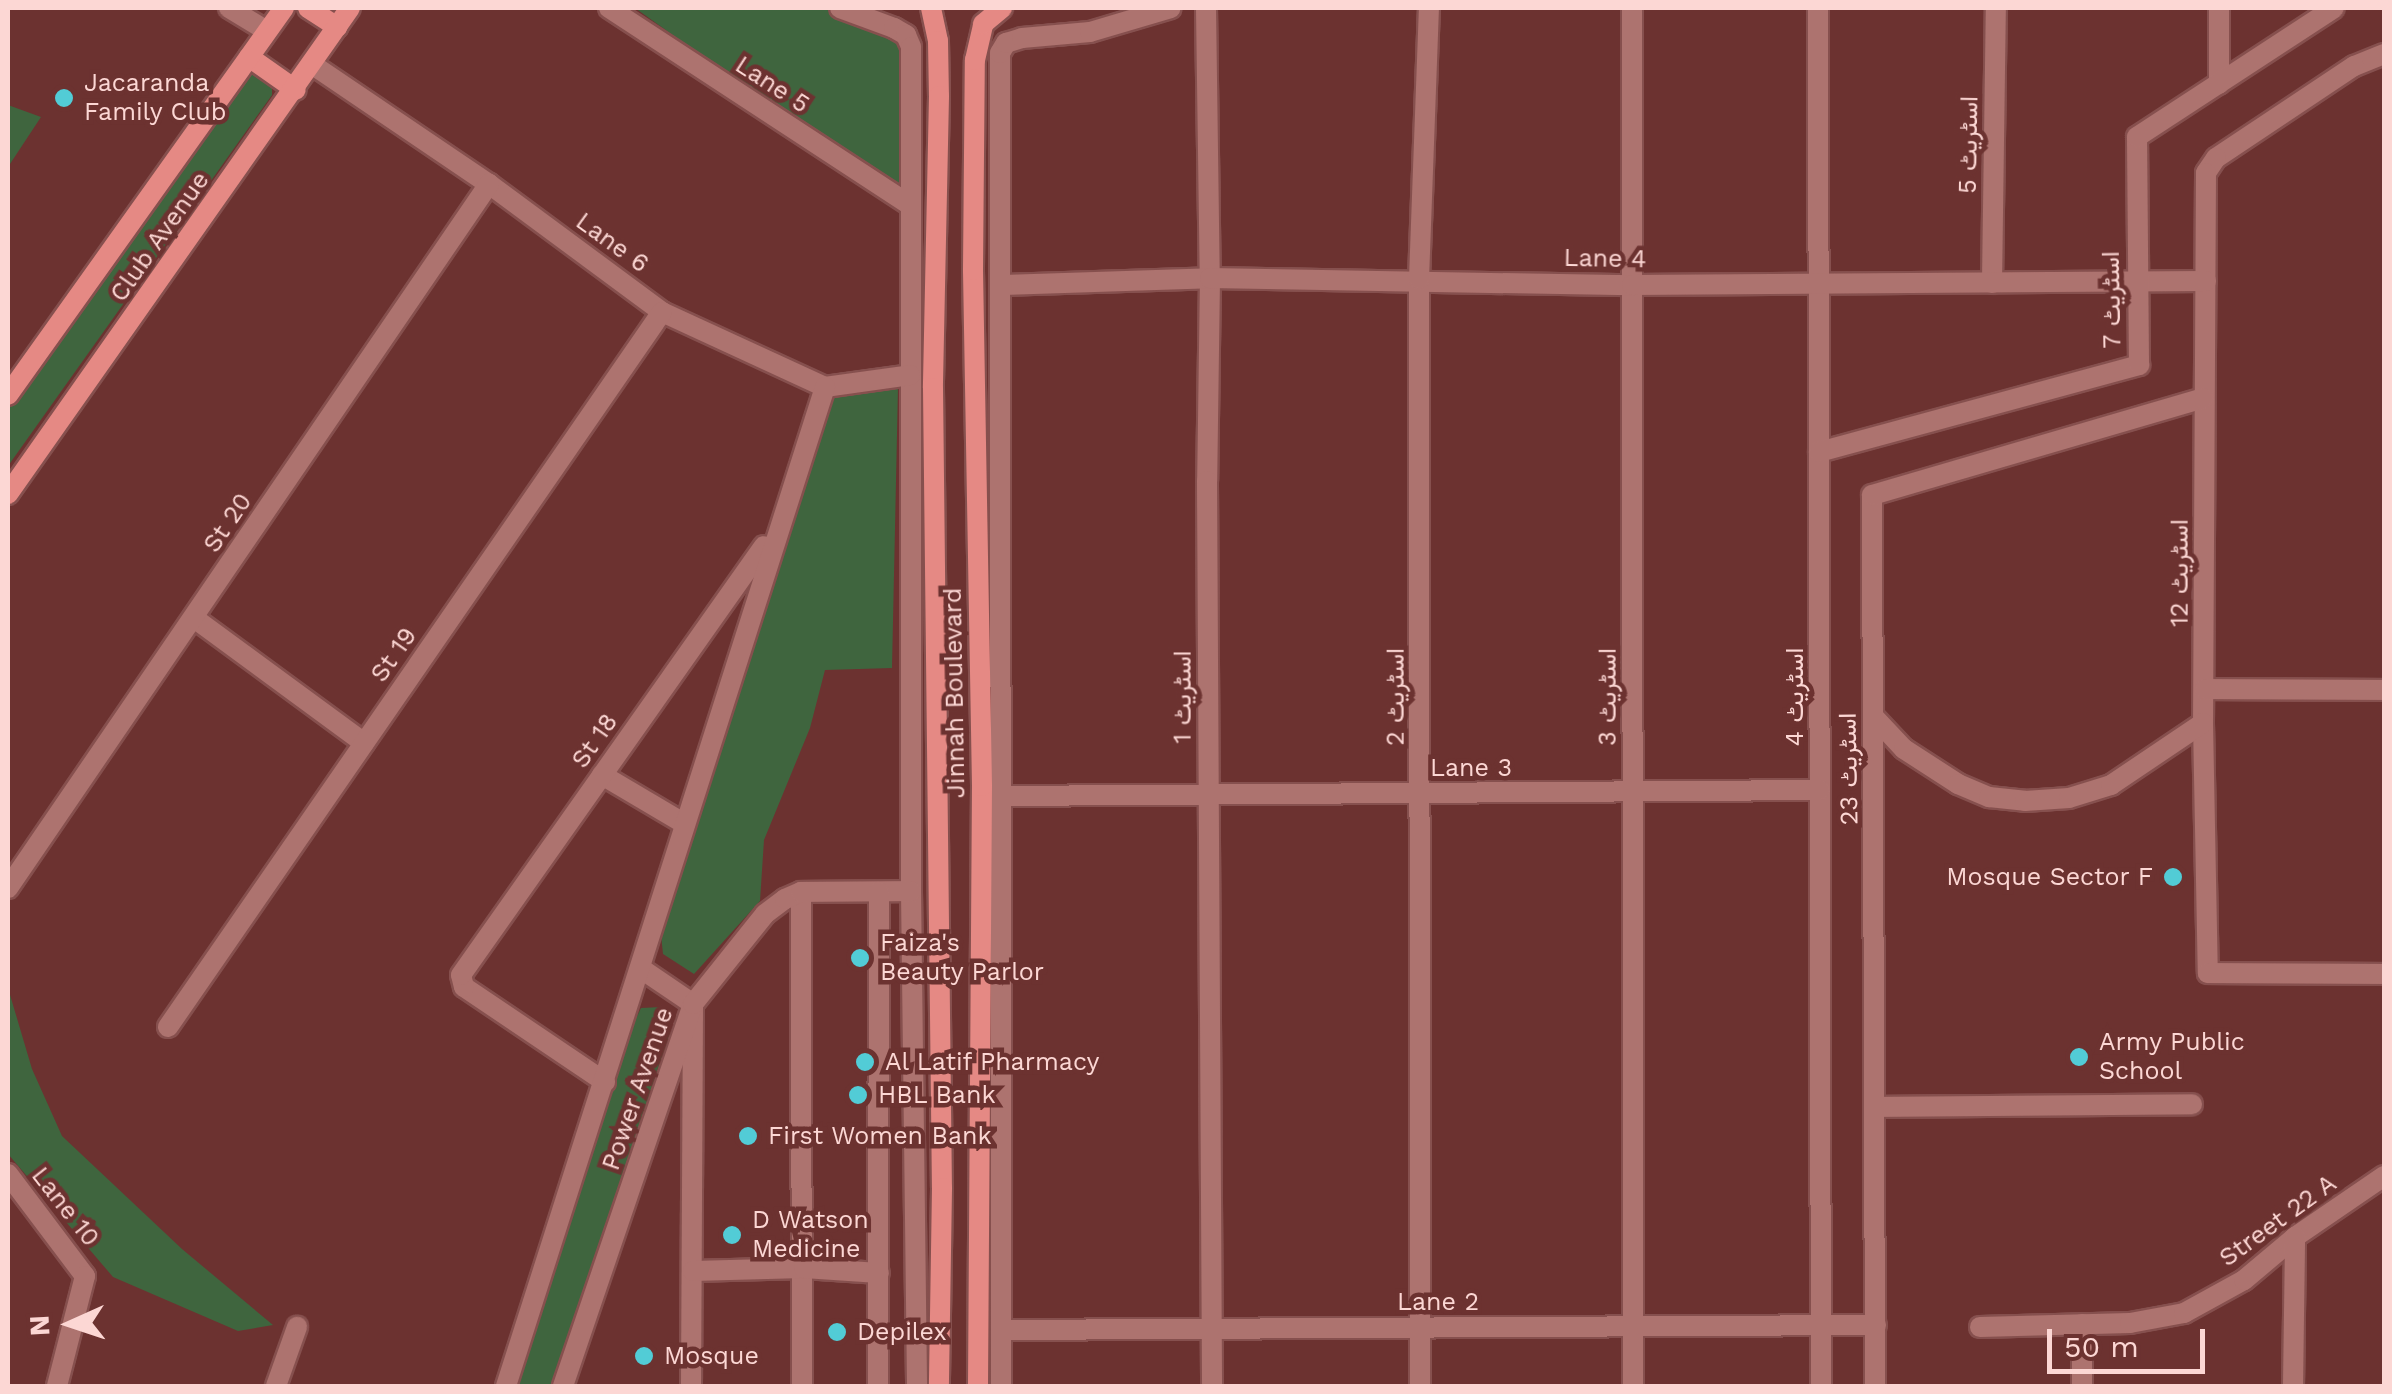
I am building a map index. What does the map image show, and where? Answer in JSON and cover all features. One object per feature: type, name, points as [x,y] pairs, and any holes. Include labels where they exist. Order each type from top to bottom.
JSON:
[{"type":"street","points":[[229,8],[267,31]]},
{"type":"street","name":"Club Avenue","points":[[8,395],[284,8]]},
{"type":"street","points":[[308,8],[337,27]]},
{"type":"street","name":"Club Avenue","points":[[8,494],[296,90],[350,8]]},
{"type":"street","name":"Lane 5","points":[[608,8],[908,204]]},
{"type":"street","points":[[840,8],[894,28],[906,35],[911,47],[911,892],[917,1386]]},
{"type":"street","name":"Jinnah Boulevard","points":[[931,8],[938,41],[939,78],[933,388],[942,1188],[939,1386]]},
{"type":"street","name":"Jinnah Boulevard","points":[[978,1386],[982,786],[973,270],[975,60],[983,24],[1002,8]]},
{"type":"street","points":[[1001,1386],[1000,52],[1006,43],[1090,32],[1171,8]]},
{"type":"street","name":"اسٹریٹ 1","points":[[1206,8],[1212,1386]]},
{"type":"street","name":"اسٹریٹ 2","points":[[1420,1386],[1419,279],[1428,8]]},
{"type":"street","name":"اسٹریٹ 3","points":[[1632,8],[1634,1386]]},
{"type":"street","name":"اسٹریٹ 4","points":[[1818,8],[1821,1386]]},
{"type":"street","name":"اسٹریٹ 5","points":[[1992,283],[1996,8]]},
{"type":"street","points":[[2219,84],[2220,8]]},
{"type":"street","name":"اسٹریٹ 7","points":[[1819,452],[2139,365],[2135,280],[2137,137],[2334,8]]},
{"type":"street","name":"اسٹریٹ 12","points":[[2384,54],[2354,66],[2216,158],[2206,173],[2203,723],[2208,973],[2384,974]]},
{"type":"street","points":[[248,57],[296,90]]},
{"type":"street","name":"Lane 6","points":[[313,64],[489,184],[662,312],[824,387]]},
{"type":"street","name":"St 20","points":[[8,888],[489,184]]},
{"type":"street","name":"Lane 4","points":[[1003,285],[1210,278],[1632,286],[2206,281]]},
{"type":"street","name":"St 19","points":[[168,1027],[662,312]]},
{"type":"street","points":[[775,531],[824,387],[910,375]]},
{"type":"street","name":"اسٹریٹ 23","points":[[1875,1386],[1872,496],[1977,461],[2204,398]]},
{"type":"street","name":"St 18","points":[[606,1082],[462,981],[461,974],[775,531]]},
{"type":"street","name":"Power Avenue","points":[[506,1386],[642,970],[775,531]]},
{"type":"street","points":[[194,618],[364,743]]},
{"type":"street","points":[[2206,689],[2384,690]]},
{"type":"street","points":[[1873,716],[1904,749],[1958,784],[1989,797],[2026,802],[2069,798],[2111,785],[2203,723]]},
{"type":"street","points":[[602,775],[685,824]]},
{"type":"street","name":"Lane 3","points":[[1002,796],[1820,790]]},
{"type":"street","points":[[802,1386],[801,892],[911,892]]},
{"type":"street","name":"Power Avenue","points":[[563,1386],[693,1004],[765,914],[801,892]]},
{"type":"street","points":[[878,1386],[879,892]]},
{"type":"street","points":[[642,970],[693,1004],[691,1386]]},
{"type":"street","points":[[1877,1107],[2192,1104]]},
{"type":"street","name":"Lane 10","points":[[8,1174],[85,1276],[57,1386]]},
{"type":"street","name":"Street 22 A","points":[[1980,1327],[2130,1323],[2184,1312],[2244,1280],[2295,1237],[2384,1176]]},
{"type":"street","points":[[2293,1386],[2295,1237]]},
{"type":"street","points":[[694,1272],[804,1268],[879,1272]]},
{"type":"street","points":[[2082,1324],[2082,1386]]},
{"type":"street","name":"Lane 2","points":[[1002,1330],[1876,1325]]},
{"type":"street","points":[[276,1386],[297,1327]]},
{"type":"green space","points":[[635,8],[850,8],[906,35],[908,204]]},
{"type":"green space","points":[[254,70],[272,80],[272,95],[8,466],[8,406]]},
{"type":"green space","points":[[8,105],[41,117],[8,167]]},
{"type":"green space","points":[[898,388],[892,668],[825,670],[810,728],[764,840],[760,901],[694,974],[663,954],[661,935],[832,395]]},
{"type":"green space","points":[[8,988],[32,1069],[62,1136],[182,1249],[273,1325],[238,1331],[113,1277],[8,1154]]},
{"type":"green space","points":[[662,1007],[672,1021],[670,1031],[554,1386],[513,1386],[624,1043],[641,1008]]},
{"type":"place","name":"Jacaranda Family Club","points":[[64,98]]},
{"type":"place","name":"Mosque Sector F","points":[[2173,877]]},
{"type":"place","name":"Faiza's Beauty Parlor","points":[[860,958]]},
{"type":"place","name":"Army Public School","points":[[2079,1057]]},
{"type":"place","name":"Al Latif Pharmacy","points":[[865,1062]]},
{"type":"place","name":"HBL Bank","points":[[858,1095]]},
{"type":"place","name":"First Women Bank","points":[[748,1136]]},
{"type":"place","name":"D Watson Medicine","points":[[732,1235]]},
{"type":"place","name":"Depilex","points":[[837,1332]]},
{"type":"place","name":"Mosque","points":[[644,1356]]}]
